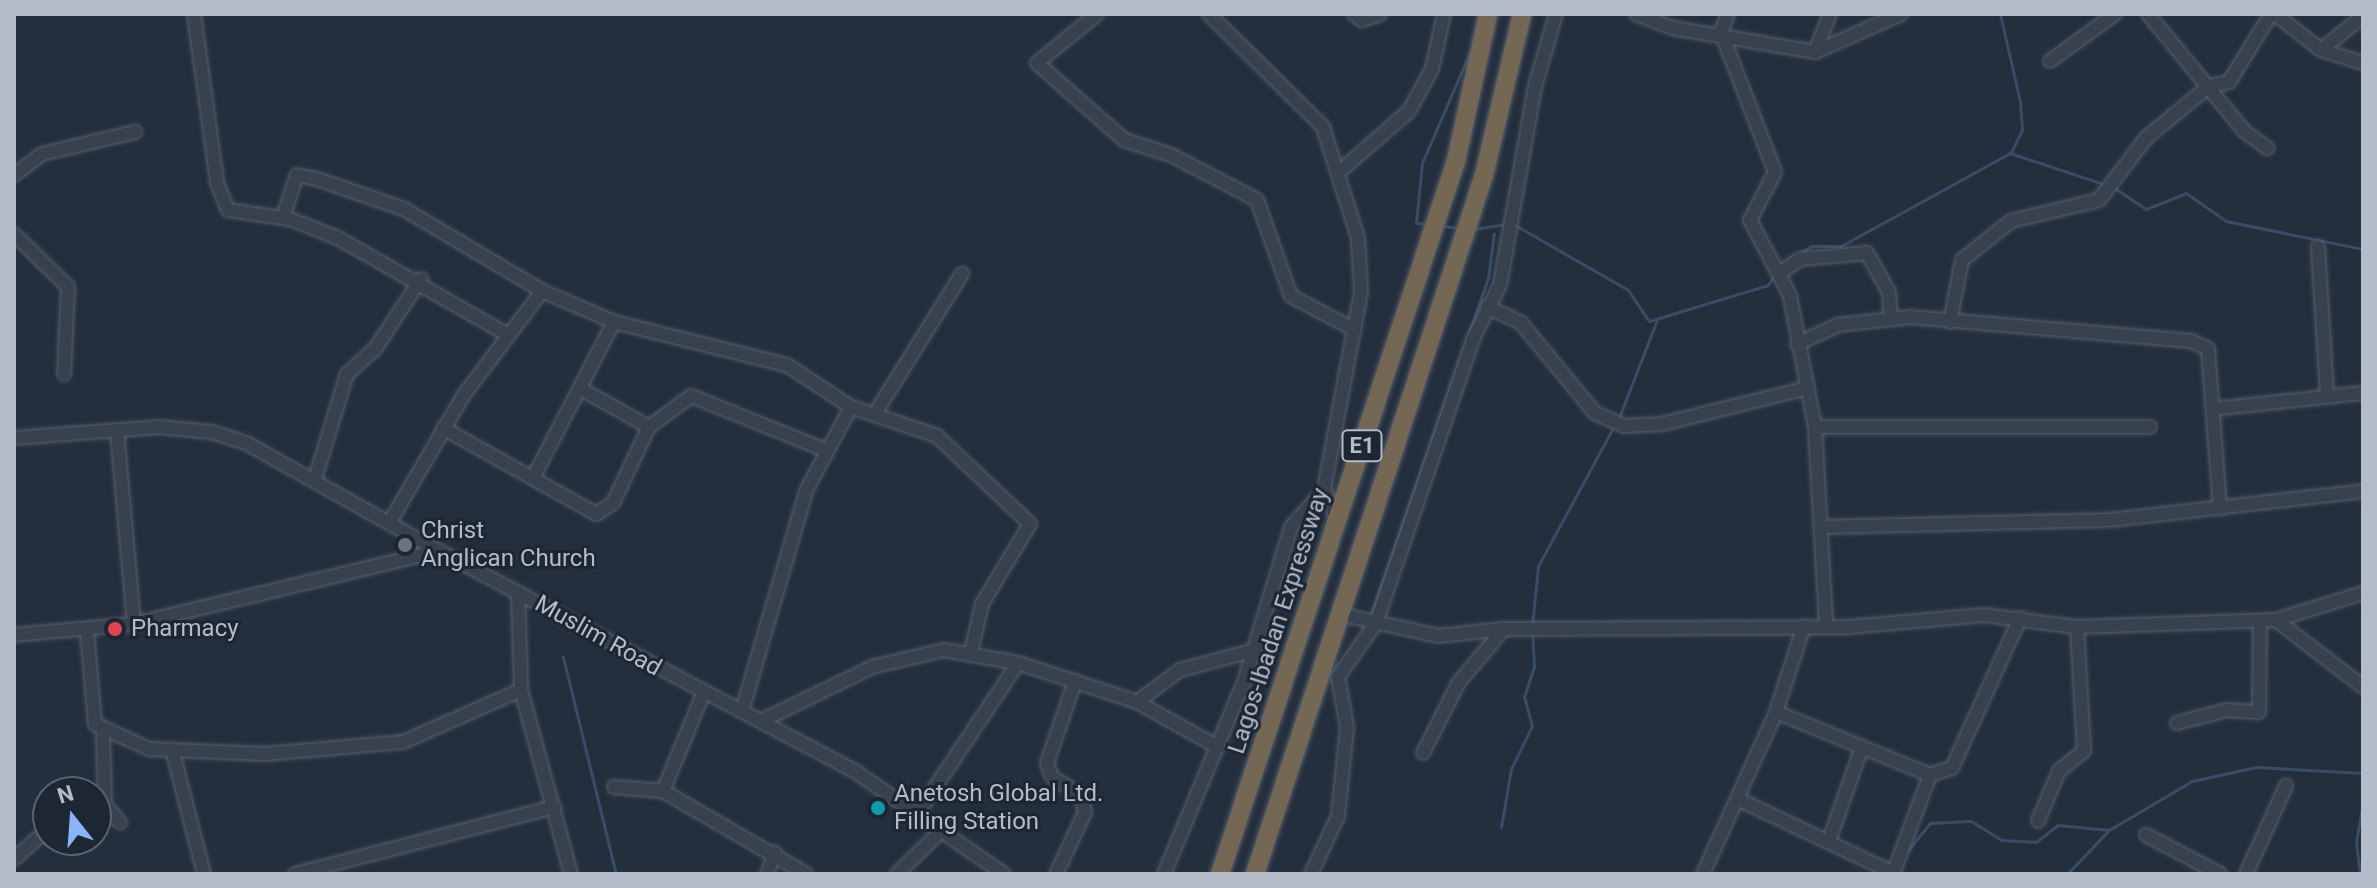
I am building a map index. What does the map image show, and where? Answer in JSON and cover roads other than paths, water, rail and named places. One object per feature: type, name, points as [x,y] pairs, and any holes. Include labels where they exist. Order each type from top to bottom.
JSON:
[{"type":"highway","name":"Lagos-Ibadan Expressway","points":[[1220,874],[1456,161],[1488,14]]},
{"type":"highway","name":"E1","points":[[1255,874],[1484,175],[1522,14]]},
{"type":"street","points":[[194,14],[217,183],[228,210],[283,217],[421,279],[508,335]]},
{"type":"street","points":[[1097,14],[1037,63],[1124,140],[1171,155],[1257,200],[1291,296],[1355,330]]},
{"type":"street","points":[[1164,874],[1255,650],[1291,527],[1324,490],[1355,330],[1362,261],[1339,172],[1323,127],[1209,14]]},
{"type":"street","points":[[1354,14],[1362,20],[1380,14]]},
{"type":"street","points":[[1339,172],[1409,111],[1432,69],[1444,14]]},
{"type":"street","points":[[1311,874],[1338,816],[1347,727],[1338,677],[1376,623],[1487,307],[1509,253],[1535,86],[1556,14]]},
{"type":"street","points":[[1636,14],[1672,28],[1721,32],[1815,52],[1901,14]]},
{"type":"street","points":[[1728,14],[1721,32],[1775,172],[1750,220],[1790,296],[1815,427],[1826,626]]},
{"type":"street","points":[[1815,52],[1830,14]]},
{"type":"street","points":[[2050,61],[2115,14]]},
{"type":"street","points":[[2148,14],[2267,148]]},
{"type":"street","points":[[1950,322],[1962,260],[2011,221],[2099,200],[2146,138],[2209,86],[2229,82],[2273,14],[2321,50],[2363,63]]},
{"type":"street","points":[[2321,50],[2363,16]]},
{"type":"street","points":[[14,175],[42,154],[135,132]]},
{"type":"street","points":[[283,217],[297,175],[320,180],[450,232],[542,291],[614,322],[787,365],[851,407],[876,412],[956,449],[1030,524],[982,604],[971,653]]},
{"type":"street","points":[[14,234],[68,287],[64,374]]},
{"type":"street","points":[[2318,247],[2327,396]]},
{"type":"street","points":[[1778,274],[1800,259],[1867,253],[1889,292],[1891,319]]},
{"type":"street","points":[[876,412],[962,274]]},
{"type":"street","points":[[315,479],[347,374],[375,349],[421,279]]},
{"type":"street","points":[[390,522],[443,428],[542,291]]},
{"type":"street","points":[[1487,307],[1521,323],[1604,417],[1624,426],[1662,424],[1807,388]]},
{"type":"street","points":[[1797,344],[1838,325],[1891,319],[2191,341],[2208,349],[2220,509]]},
{"type":"street","points":[[533,478],[614,322]]},
{"type":"street","points":[[581,389],[649,427]]},
{"type":"street","points":[[2213,409],[2363,393]]},
{"type":"street","points":[[443,428],[604,513],[649,427],[691,396],[823,449]]},
{"type":"street","points":[[742,711],[823,449],[851,407]]},
{"type":"street","points":[[1815,427],[2150,427]]},
{"type":"street","points":[[117,430],[134,624]]},
{"type":"street","name":"Muslim Road","points":[[14,438],[117,430],[212,432],[315,479],[439,551],[761,721],[920,810],[1004,874]]},
{"type":"street","points":[[1324,490],[1338,520]]},
{"type":"street","points":[[1822,527],[2110,520],[2363,491]]},
{"type":"street","points":[[14,635],[87,632],[134,624],[439,551]]},
{"type":"street","points":[[518,592],[521,690],[571,874]]},
{"type":"street","points":[[1339,614],[1438,636],[1504,629],[1826,626],[2020,618],[2077,627],[2260,622],[2276,620],[2363,593]]},
{"type":"street","points":[[1776,712],[1930,775],[1952,768],[2020,618]]},
{"type":"street","points":[[2276,620],[2363,687]]},
{"type":"street","points":[[2177,723],[2227,710],[2259,712],[2260,622]]},
{"type":"street","points":[[1703,874],[1740,800],[1776,712],[1804,626]]},
{"type":"street","points":[[2038,821],[2059,771],[2084,751],[2077,627]]},
{"type":"street","points":[[1423,753],[1459,682],[1504,629]]},
{"type":"street","points":[[87,632],[92,713],[103,733],[101,776]]},
{"type":"street","points":[[1137,702],[1180,670],[1255,650]]},
{"type":"street","points":[[761,721],[902,656],[971,653],[1018,663],[1137,702],[1218,747]]},
{"type":"street","points":[[920,810],[1018,663]]},
{"type":"street","points":[[1056,874],[1085,812],[1081,795],[1052,777],[1047,763],[1075,681]]},
{"type":"street","points":[[103,733],[172,749],[265,754],[403,742],[521,690]]},
{"type":"street","points":[[663,791],[704,692]]},
{"type":"street","points":[[1829,841],[1862,747]]},
{"type":"street","points":[[172,749],[204,874]]},
{"type":"street","points":[[1740,800],[1893,874],[1930,775]]},
{"type":"street","points":[[2246,874],[2286,786]]},
{"type":"street","points":[[614,787],[663,791],[775,852],[806,874]]},
{"type":"street","points":[[295,874],[332,871],[555,807]]},
{"type":"street","points":[[112,816],[120,822]]},
{"type":"street","points":[[897,874],[945,827]]},
{"type":"street","points":[[2146,835],[2220,874]]},
{"type":"street","points":[[14,859],[32,843]]},
{"type":"street","points":[[767,874],[775,852]]},
{"type":"waterway","points":[[2000,14],[2020,101],[2022,130],[2011,153]]},
{"type":"waterway","points":[[1473,43],[1477,23]]},
{"type":"waterway","points":[[1427,224],[1416,223],[1422,163],[1471,50]]},
{"type":"waterway","points":[[1782,265],[1811,246],[1841,246],[2010,153],[2106,185]]},
{"type":"waterway","points":[[1510,193],[1515,170]]},
{"type":"waterway","points":[[2113,187],[2146,209],[2186,193],[2226,221],[2363,249]]},
{"type":"waterway","points":[[1474,229],[1507,224]]},
{"type":"waterway","points":[[1515,225],[1628,290],[1649,321],[1768,285],[1775,274]]},
{"type":"waterway","points":[[1442,226],[1459,228]]},
{"type":"waterway","points":[[1370,617],[1488,278],[1494,233]]},
{"type":"waterway","points":[[1618,420],[1657,320]]},
{"type":"waterway","points":[[1532,626],[1538,566],[1614,426]]},
{"type":"waterway","points":[[1501,827],[1511,769],[1532,726],[1524,697],[1534,667],[1532,634]]},
{"type":"waterway","points":[[563,657],[616,874]]},
{"type":"waterway","points":[[2067,874],[2109,830],[2192,781],[2256,767],[2363,773]]},
{"type":"waterway","points":[[2360,874],[2356,842],[2363,803]]},
{"type":"waterway","points":[[1909,849],[1930,823],[1971,821],[2001,840],[2036,842],[2058,825],[2109,830]]},
{"type":"place","name":"Christ Anglican Church","points":[[405,545]]},
{"type":"place","name":"Pharmacy","points":[[115,629]]},
{"type":"place","name":"Anetosh Global Ltd. Filling Station","points":[[878,808]]}]
